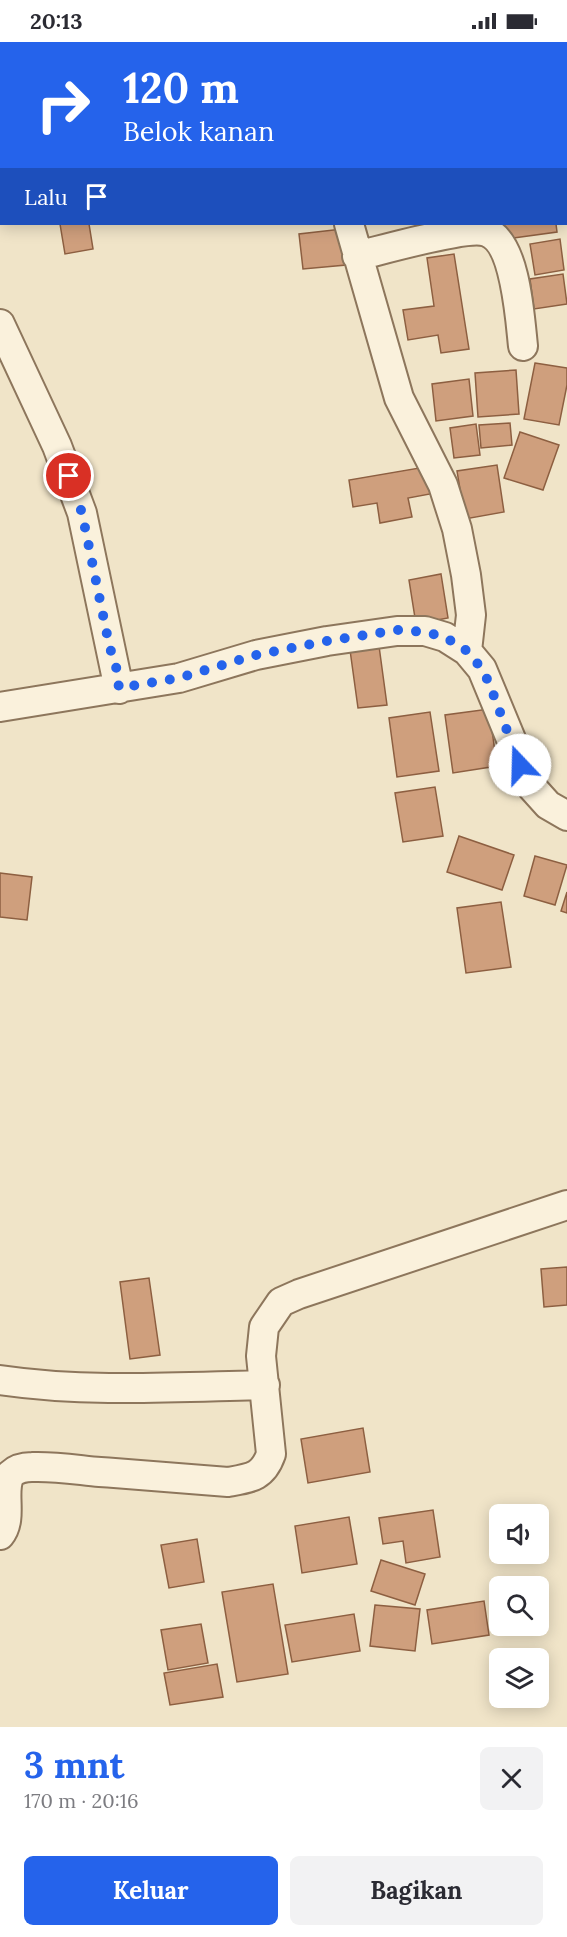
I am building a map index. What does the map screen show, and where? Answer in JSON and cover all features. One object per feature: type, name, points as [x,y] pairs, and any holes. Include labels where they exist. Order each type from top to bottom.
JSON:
[{"type":"street","points":[[348,225],[399,398],[443,485],[457,529],[471,615],[467,651]]},
{"type":"street","points":[[357,256],[457,233],[476,230],[489,232],[498,239],[507,255],[516,287],[523,346]]},
{"type":"street","points":[[0,324],[61,456],[82,513],[110,649],[115,659],[119,688]]},
{"type":"street","points":[[0,707],[179,678],[256,655],[327,641],[397,630],[425,632],[445,637],[467,651],[482,669],[530,785],[548,805],[567,816]]},
{"type":"street","points":[[0,1535],[3,1531],[5,1516],[5,1481],[11,1473],[19,1469],[51,1468],[228,1482],[246,1479],[261,1473],[267,1466],[271,1454],[261,1356],[264,1327],[281,1302],[567,1205]]},
{"type":"street","points":[[0,1380],[46,1387],[125,1389],[265,1385]]},
{"type":"building","points":[[60,225],[89,225],[93,249],[65,254]]},
{"type":"building","points":[[503,225],[556,225],[557,232],[506,239]]},
{"type":"building","points":[[342,229],[346,265],[303,269],[299,234]]},
{"type":"building","points":[[560,239],[564,270],[535,275],[530,244]]},
{"type":"building","points":[[454,254],[469,349],[441,353],[438,335],[408,340],[403,310],[434,306],[427,258]]},
{"type":"building","points":[[563,274],[567,304],[534,309],[530,279]]},
{"type":"building","points":[[535,363],[567,368],[567,385],[559,425],[524,419]]},
{"type":"building","points":[[516,370],[519,414],[478,417],[475,373]]},
{"type":"building","points":[[469,379],[473,416],[436,421],[432,384]]},
{"type":"building","points":[[510,423],[512,445],[481,448],[479,425]]},
{"type":"building","points":[[476,424],[480,455],[454,458],[450,428]]},
{"type":"building","points":[[520,432],[559,445],[543,490],[504,478]]},
{"type":"building","points":[[497,465],[504,512],[465,519],[457,471]]},
{"type":"building","points":[[425,467],[430,494],[408,498],[412,517],[380,523],[377,503],[353,507],[349,480]]},
{"type":"building","points":[[441,574],[448,618],[416,624],[409,580]]},
{"type":"building","points":[[379,646],[387,705],[358,708],[350,650]]},
{"type":"building","points":[[489,709],[497,766],[453,773],[445,715]]},
{"type":"building","points":[[430,712],[439,771],[397,777],[389,718]]},
{"type":"building","points":[[435,787],[443,836],[403,842],[395,793]]},
{"type":"building","points":[[459,836],[514,855],[502,890],[447,872]]},
{"type":"building","points":[[535,856],[567,865],[555,905],[524,896]]},
{"type":"building","points":[[0,873],[32,877],[27,920],[0,917]]},
{"type":"building","points":[[567,892],[567,913],[561,911]]},
{"type":"building","points":[[501,902],[511,967],[466,973],[457,908]]},
{"type":"building","points":[[567,1267],[567,1305],[544,1307],[541,1269]]},
{"type":"building","points":[[149,1278],[160,1355],[130,1359],[120,1282]]},
{"type":"building","points":[[363,1428],[370,1472],[308,1483],[301,1439]]},
{"type":"building","points":[[433,1510],[440,1557],[406,1563],[403,1541],[383,1544],[379,1518]]},
{"type":"building","points":[[349,1517],[357,1564],[302,1573],[295,1526]]},
{"type":"building","points":[[197,1539],[204,1582],[169,1588],[161,1545]]},
{"type":"building","points":[[381,1560],[425,1574],[415,1605],[371,1591]]},
{"type":"building","points":[[273,1584],[288,1674],[237,1682],[222,1592]]},
{"type":"building","points":[[484,1601],[489,1635],[432,1644],[427,1610]]},
{"type":"building","points":[[375,1605],[420,1609],[415,1651],[370,1646]]},
{"type":"building","points":[[354,1614],[360,1651],[292,1662],[285,1625]]},
{"type":"building","points":[[201,1624],[208,1663],[168,1670],[161,1630]]},
{"type":"building","points":[[217,1664],[223,1697],[170,1705],[164,1673]]},
{"type":"route","points":[[69,476],[82,513],[110,649],[115,659],[119,688],[179,678],[256,655],[327,641],[397,630],[425,632],[445,637],[467,651],[482,669],[520,765]]}]
